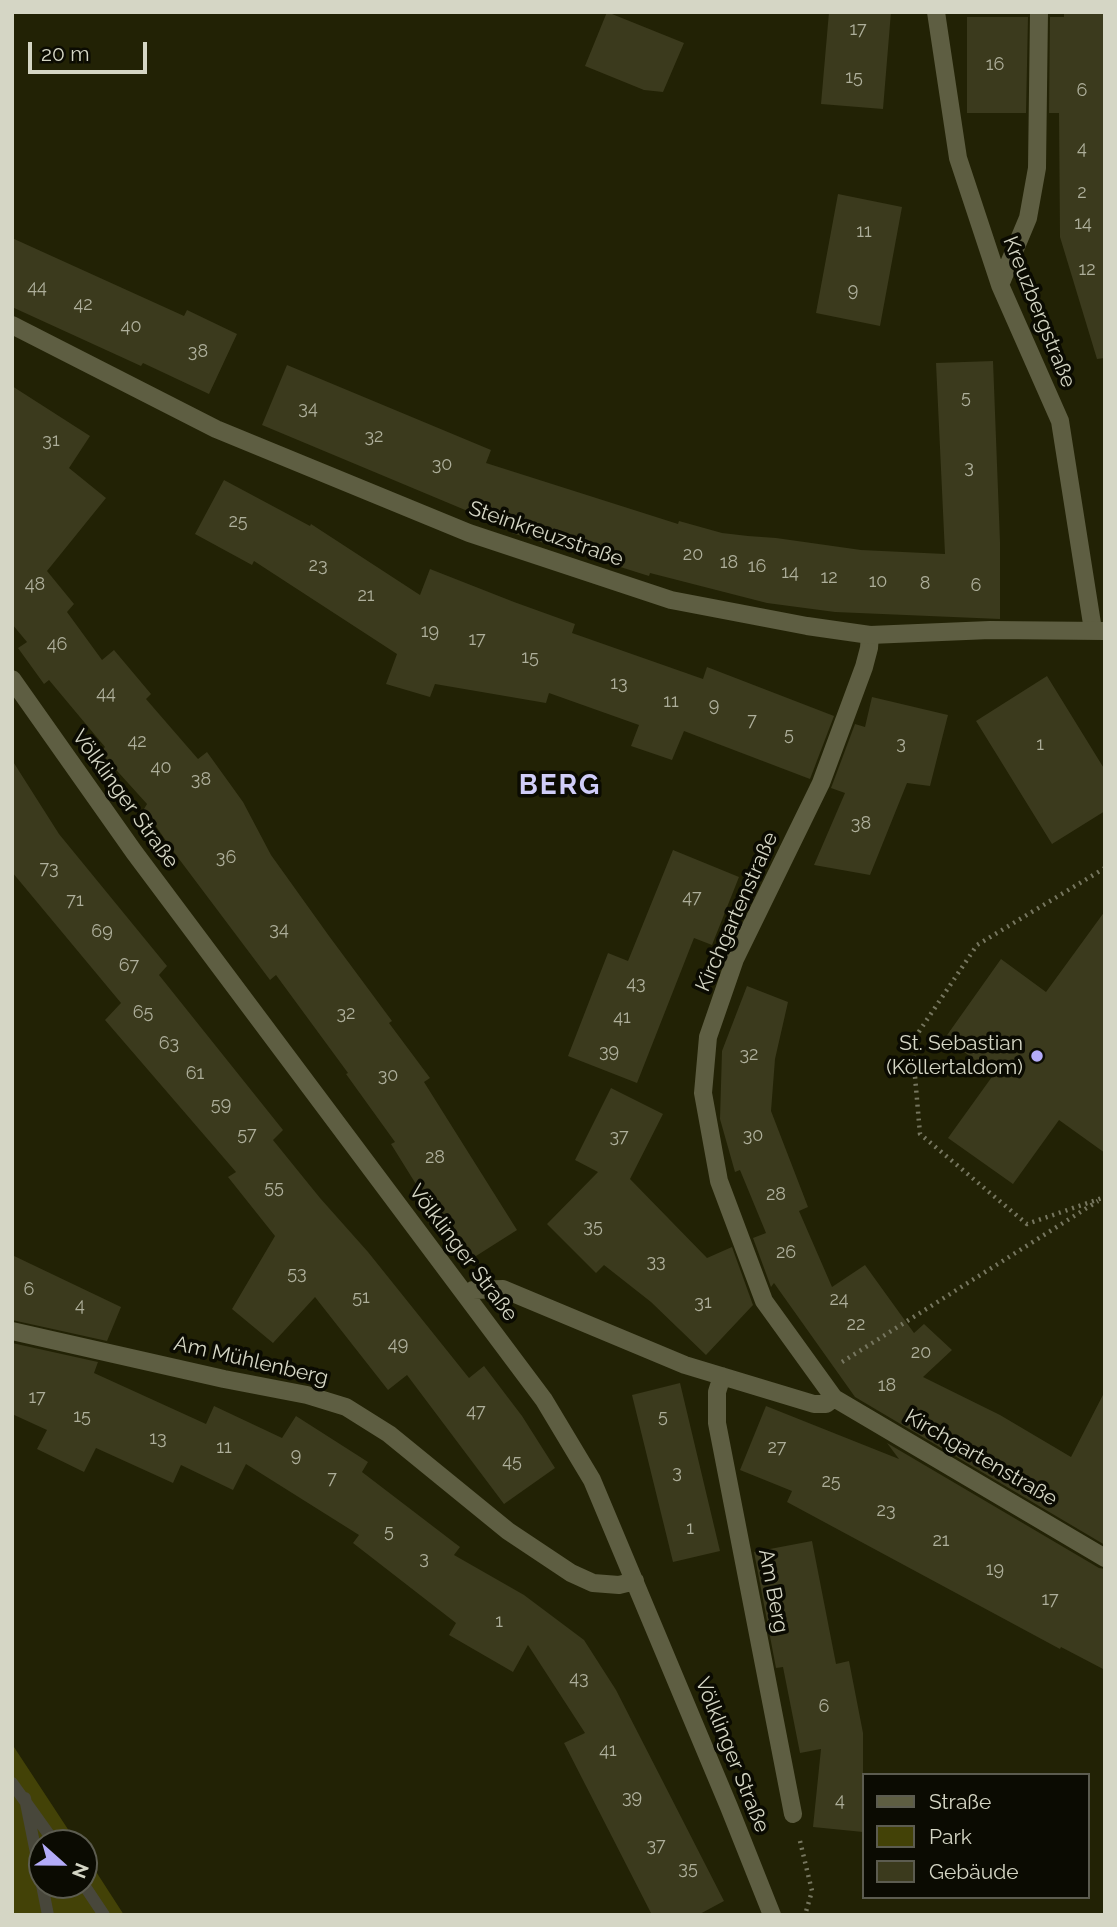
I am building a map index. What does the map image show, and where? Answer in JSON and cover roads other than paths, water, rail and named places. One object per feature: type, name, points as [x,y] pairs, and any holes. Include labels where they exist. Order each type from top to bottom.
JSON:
[{"type":"street","name":"Kreuzbergstraße","points":[[936,12],[958,158],[1000,285],[1060,421],[1099,631]]},
{"type":"street","points":[[1000,285],[1028,218],[1037,168],[1039,12]]},
{"type":"street","name":"Steinkreuzstraße","points":[[12,325],[216,429],[469,533],[671,600],[870,635],[990,630],[1099,631]]},
{"type":"street","name":"Kirchgartenstraße","points":[[870,635],[864,667],[821,783],[735,959],[708,1037],[702,1093],[719,1181],[764,1301],[834,1398],[1105,1558]]},
{"type":"street","name":"Völklinger Straße","points":[[12,679],[134,852],[544,1400],[592,1480],[772,1915]]},
{"type":"street","points":[[467,1295],[473,1290],[503,1289],[685,1365],[814,1404],[826,1404],[834,1398]]},
{"type":"street","name":"Am Mühlenberg","points":[[12,1331],[307,1395],[346,1407],[389,1434],[508,1531],[571,1573],[593,1583],[619,1585],[635,1581]]},
{"type":"street","name":"Am Berg","points":[[722,1376],[717,1392],[717,1423],[793,1814]]},
{"type":"waterway","points":[[12,1783],[45,1829]]},
{"type":"waterway","points":[[25,1798],[31,1829]]},
{"type":"waterway","points":[[45,1899],[48,1915]]},
{"type":"waterway","points":[[93,1899],[104,1915]]},
{"type":"place","name":"St. Sebastian (Köllertaldom)","points":[[1037,1056]]},
{"type":"district","name":"BERG","points":[[560,786]]}]
